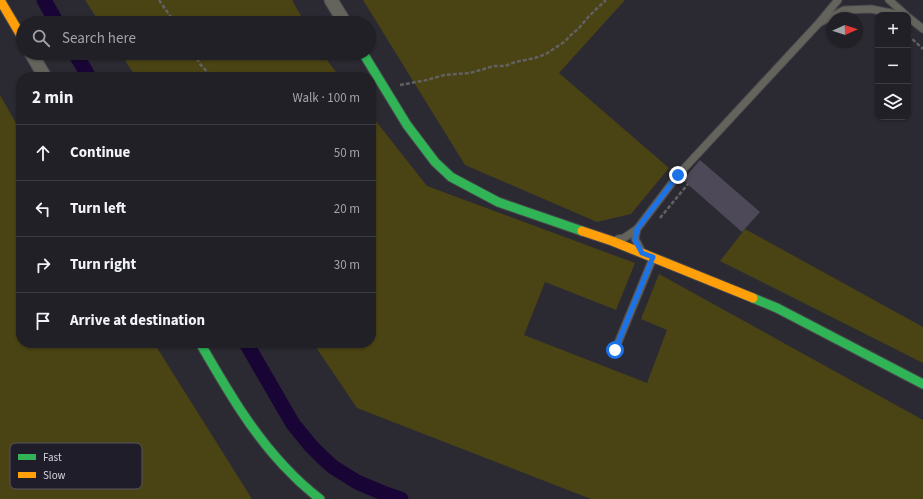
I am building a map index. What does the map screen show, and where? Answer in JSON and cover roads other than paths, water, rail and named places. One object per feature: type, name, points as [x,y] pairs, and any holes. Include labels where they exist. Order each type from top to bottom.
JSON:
[{"type":"street","points":[[0,0],[16,27]]},
{"type":"street","points":[[331,0],[341,16]]},
{"type":"street","points":[[35,60],[42,72]]},
{"type":"street","points":[[367,60],[375,72]]},
{"type":"street","points":[[376,74],[407,125],[435,162],[451,177],[498,202],[612,241],[777,308],[923,384]]},
{"type":"street","points":[[203,348],[230,395],[266,446],[286,469],[320,499]]},
{"type":"lane","points":[[612,241],[624,238],[637,229],[678,175],[818,24],[838,0]]},
{"type":"lane","points":[[889,0],[902,12]]},
{"type":"lane","points":[[818,24],[844,10],[871,9],[886,12]]},
{"type":"lane","points":[[911,20],[923,30]]},
{"type":"lane","points":[[637,229],[635,240],[642,253]]},
{"type":"lane","points":[[615,350],[653,257]]},
{"type":"waterway","points":[[44,0],[53,16]]},
{"type":"waterway","points":[[79,60],[86,72]]},
{"type":"waterway","points":[[249,348],[293,424],[322,457],[333,467],[357,482],[401,499]]}]
